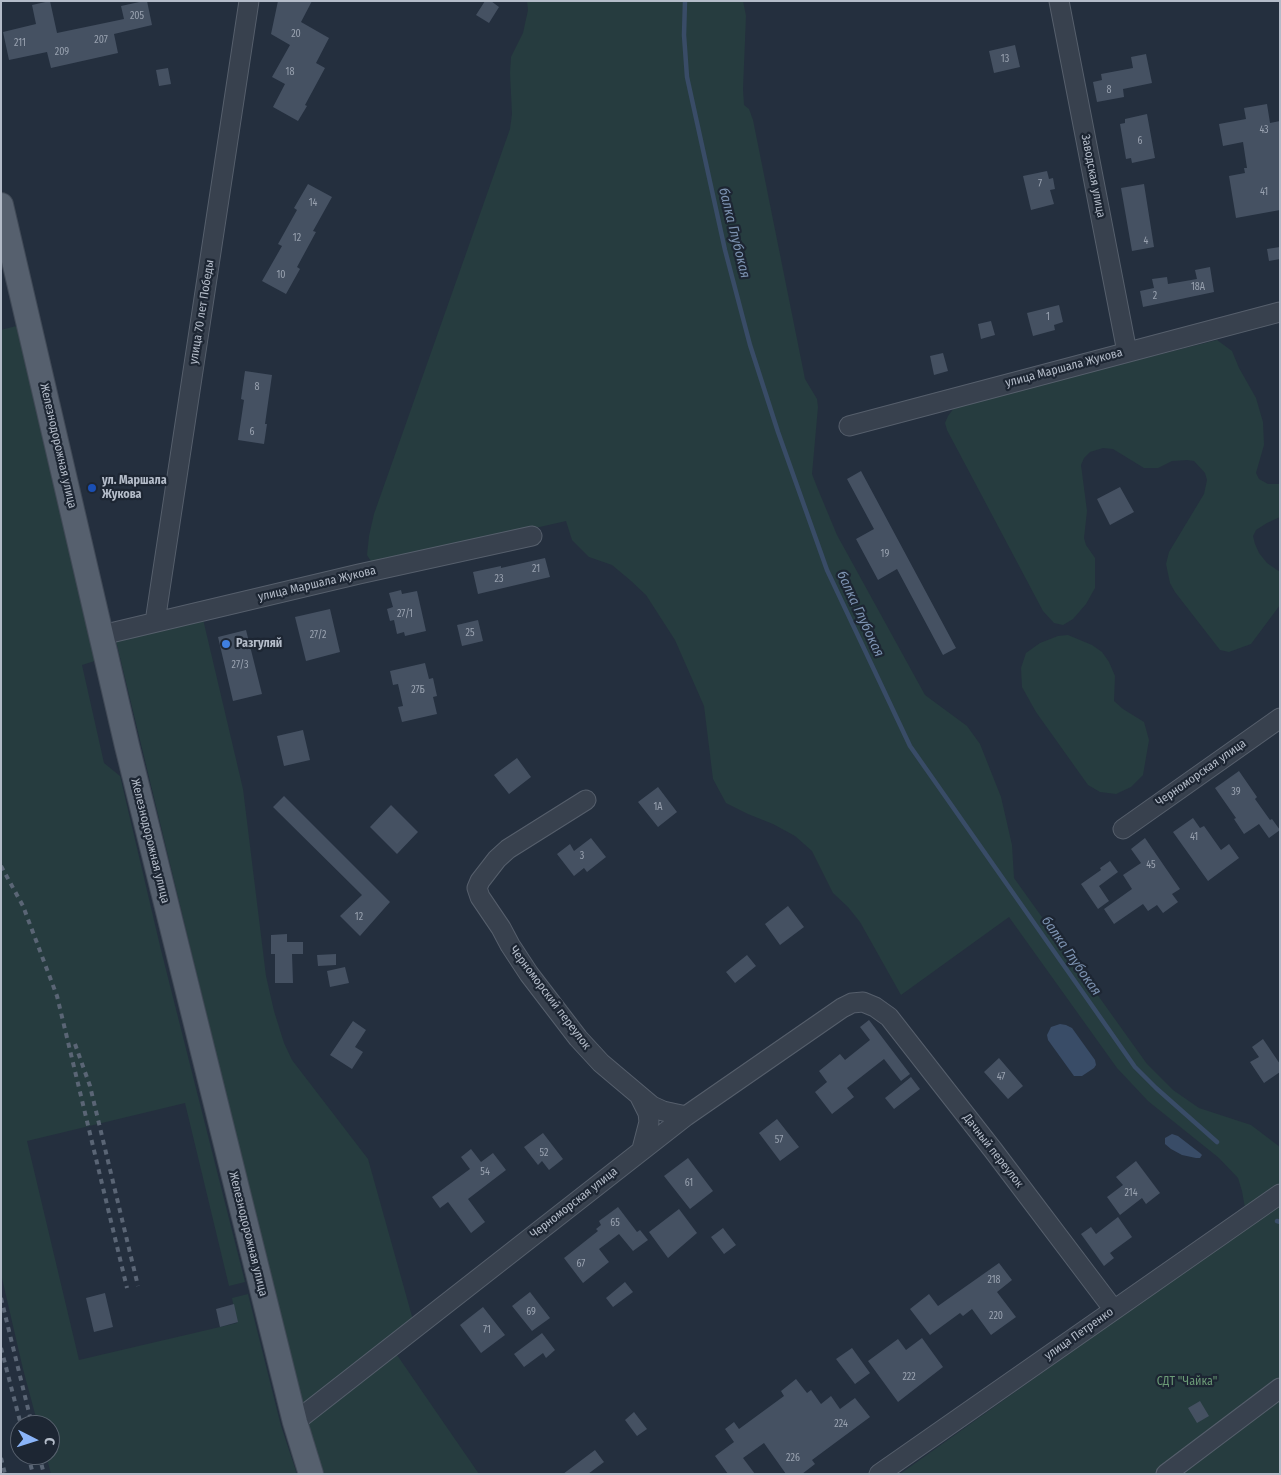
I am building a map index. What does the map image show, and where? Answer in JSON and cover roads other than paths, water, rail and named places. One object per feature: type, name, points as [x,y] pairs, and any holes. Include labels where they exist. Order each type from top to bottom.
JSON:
[{"type":"main road","name":"Железнодорожная улица","points":[[1,204],[127,746],[295,1422],[311,1474]]},
{"type":"street","name":"улица 70 лет Победы","points":[[155,622],[249,1]]},
{"type":"street","name":"Заводская улица","points":[[1059,1],[1127,352]]},
{"type":"street","name":"улица Маршала Жукова","points":[[849,426],[1280,312]]},
{"type":"street","name":"улица Маршала Жукова","points":[[102,635],[359,574],[532,536]]},
{"type":"street","name":"Черноморская улица","points":[[1122,829],[1280,718]]},
{"type":"street","name":"Черноморский переулок","points":[[586,800],[508,849],[485,873],[477,888],[480,896],[518,957],[578,1038],[601,1064],[652,1106],[663,1111],[686,1116]]},
{"type":"street","name":"Черноморская улица","points":[[295,1422],[686,1116],[842,1008],[852,1003],[864,1002]]},
{"type":"street","name":"Дачный переулок","points":[[864,1002],[889,1017],[1114,1310]]},
{"type":"street","points":[[640,1097],[648,1113],[649,1122],[642,1149]]},
{"type":"street","name":"улица Петренко","points":[[879,1474],[1280,1194]]},
{"type":"street","points":[[1166,1473],[1280,1388]]},
{"type":"water","points":[[1060,1024],[1072,1028],[1095,1060],[1096,1065],[1094,1068],[1082,1076],[1074,1076],[1048,1040],[1047,1035],[1051,1027]]},
{"type":"water","points":[[1172,1134],[1178,1136],[1200,1153],[1202,1155],[1200,1158],[1182,1155],[1165,1144],[1165,1138]]},
{"type":"waterway","name":"балка Глубокая","points":[[685,1],[684,35],[687,77],[725,250],[750,345],[778,432],[827,570],[910,746],[1135,1067],[1217,1142]]},
{"type":"railway","points":[[1,866],[23,906],[57,996],[127,1288]]},
{"type":"railway","points":[[75,1044],[90,1086],[138,1286]]},
{"type":"railway","points":[[1,1298],[30,1415]]},
{"type":"railway","points":[[1,1348],[18,1415]]},
{"type":"railway","points":[[1,1458],[5,1474]]},
{"type":"railway","points":[[31,1465],[33,1474]]},
{"type":"railway","points":[[42,1465],[44,1474]]},
{"type":"place","name":"ул. Маршала Жукова","points":[[92,488]]},
{"type":"place","name":"Разгуляй","points":[[226,644]]},
{"type":"park label","name":"СДТ \"Чайка\"","points":[[1187,1382]]}]
